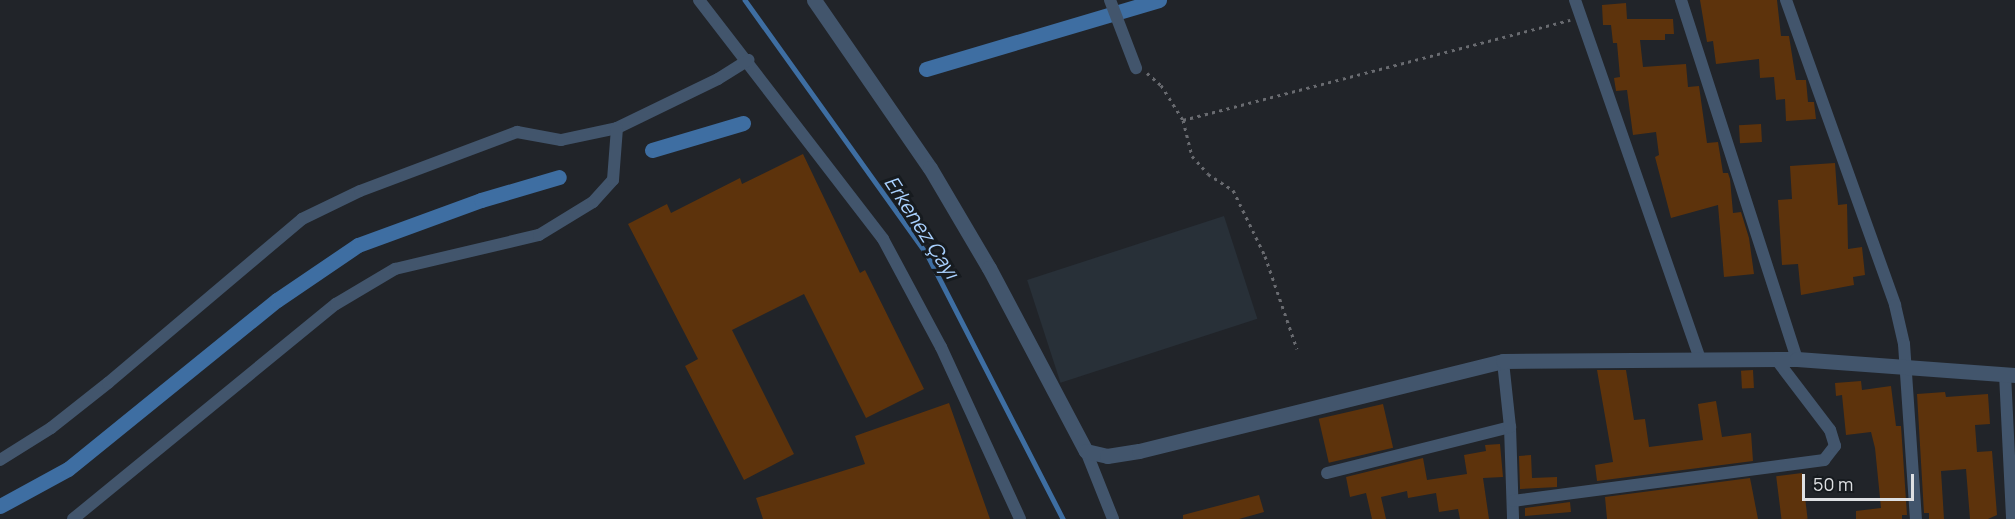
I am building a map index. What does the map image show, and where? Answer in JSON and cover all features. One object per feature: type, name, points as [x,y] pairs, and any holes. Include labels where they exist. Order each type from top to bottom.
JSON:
[{"type":"street","points":[[699,0],[748,60],[883,239],[941,347],[1020,519]]},
{"type":"street","points":[[814,0],[930,168],[989,268],[1086,451],[1113,519]]},
{"type":"street","points":[[1110,0],[1136,68]]},
{"type":"street","points":[[1575,0],[1700,358]]},
{"type":"street","points":[[1681,0],[1797,359]]},
{"type":"street","points":[[1786,0],[1895,305],[1905,365],[1916,519]]},
{"type":"street","points":[[0,460],[51,428],[108,383],[303,219],[360,192],[518,132],[561,140],[617,128],[718,79],[748,60]]},
{"type":"street","points":[[74,519],[336,304],[395,269],[539,235],[592,202],[613,180],[617,128]]},
{"type":"street","points":[[1086,451],[1107,456],[1139,451],[1503,361],[1700,358],[1797,359],[1905,365],[2010,374],[2012,519]]},
{"type":"street","points":[[1513,501],[1824,460],[1835,447],[1830,430],[1776,359]]},
{"type":"street","points":[[1503,361],[1510,426],[1513,519]]},
{"type":"street","points":[[1327,473],[1510,426]]},
{"type":"path","points":[[1183,120],[1580,17]]},
{"type":"path","points":[[1136,68],[1161,85],[1183,120],[1192,156],[1208,174],[1233,190],[1265,256],[1297,348]]},
{"type":"shaded area","points":[[1224,216],[1257,319],[1061,383],[1027,280]]},
{"type":"building","points":[[1700,0],[1777,0],[1781,36],[1789,36],[1796,80],[1806,80],[1808,102],[1814,102],[1816,119],[1786,121],[1785,99],[1776,100],[1774,77],[1760,78],[1759,59],[1716,64],[1713,41],[1707,42]]},
{"type":"building","points":[[1626,3],[1627,19],[1673,19],[1674,34],[1665,34],[1665,40],[1640,40],[1643,67],[1686,64],[1688,87],[1699,86],[1707,143],[1718,142],[1723,173],[1728,173],[1730,179],[1733,213],[1741,212],[1749,238],[1754,274],[1724,277],[1718,205],[1671,218],[1655,157],[1659,155],[1656,132],[1633,135],[1627,90],[1616,91],[1614,78],[1620,77],[1617,43],[1613,43],[1611,25],[1603,25],[1602,5]]},
{"type":"building","points":[[1761,124],[1762,142],[1740,143],[1739,125]]},
{"type":"building","points":[[803,154],[860,273],[865,270],[924,389],[866,418],[804,294],[732,330],[794,454],[744,480],[685,366],[698,359],[628,224],[667,204],[671,213],[740,178],[742,184]]},
{"type":"building","points":[[1835,163],[1838,205],[1847,204],[1848,249],[1862,247],[1865,275],[1853,277],[1854,285],[1801,295],[1798,264],[1782,265],[1778,200],[1792,199],[1790,166]]},
{"type":"building","points":[[1597,370],[1626,370],[1634,420],[1645,419],[1649,447],[1703,440],[1698,404],[1716,401],[1722,437],[1751,433],[1753,461],[1597,481],[1595,465],[1613,462]]},
{"type":"building","points":[[1753,370],[1754,388],[1742,389],[1741,371]]},
{"type":"building","points":[[1861,381],[1862,390],[1891,386],[1896,426],[1901,426],[1907,515],[1902,515],[1902,519],[1856,519],[1856,511],[1881,508],[1875,448],[1871,432],[1846,435],[1842,395],[1836,396],[1835,383]]},
{"type":"building","points":[[1945,392],[1946,397],[1988,394],[1990,424],[1975,425],[1977,452],[1992,451],[1997,515],[1988,519],[1970,519],[1966,469],[1941,471],[1944,519],[1929,519],[1929,513],[1924,513],[1917,394]]},
{"type":"building","points":[[949,403],[990,519],[763,519],[756,498],[865,464],[855,436]]},
{"type":"building","points":[[1383,404],[1393,448],[1329,463],[1319,419]]},
{"type":"building","points":[[1500,444],[1503,477],[1483,478],[1489,519],[1460,519],[1458,509],[1439,512],[1436,493],[1408,498],[1407,491],[1381,497],[1386,519],[1372,519],[1366,493],[1350,497],[1346,477],[1423,458],[1427,480],[1467,474],[1464,455],[1486,451],[1485,445]]},
{"type":"building","points":[[1531,455],[1532,478],[1557,477],[1557,487],[1520,489],[1519,456]]},
{"type":"building","points":[[1802,473],[1808,519],[1781,519],[1776,476]]},
{"type":"building","points":[[1750,478],[1758,519],[1607,519],[1605,497]]},
{"type":"building","points":[[1259,495],[1264,512],[1239,519],[1183,519],[1183,515]]},
{"type":"building","points":[[1570,502],[1571,512],[1525,516],[1525,508]]},
{"type":"waterway","name":"Erkenez Çayı","points":[[745,0],[928,256],[1063,519]]},
{"type":"waterway","points":[[926,69],[1159,0]]},
{"type":"waterway","points":[[652,150],[743,123]]},
{"type":"waterway","points":[[0,506],[68,469],[277,300],[358,245],[481,200],[559,177]]}]
